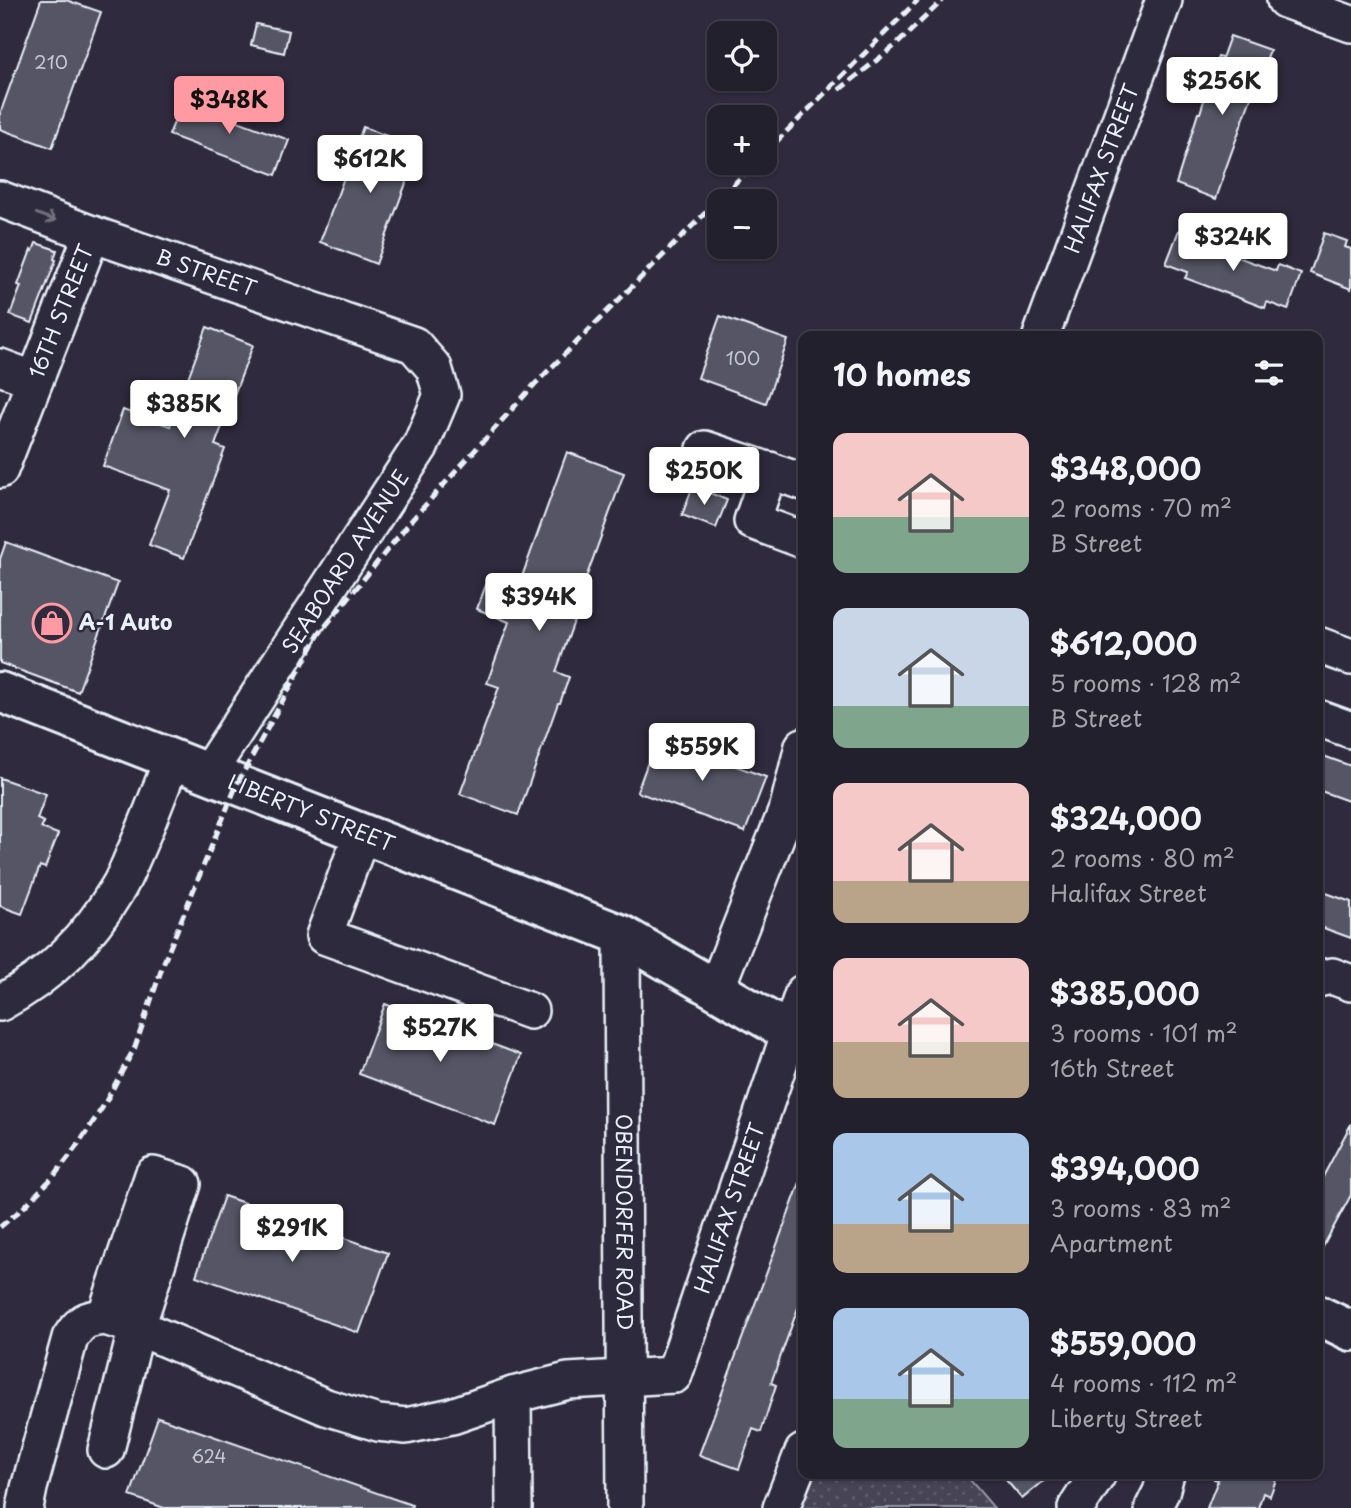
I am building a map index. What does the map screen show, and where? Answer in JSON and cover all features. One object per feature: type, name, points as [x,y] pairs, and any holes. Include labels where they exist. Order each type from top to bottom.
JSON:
[{"type":"main road","name":"LIBERTY STREET","points":[[0,692],[622,935],[796,1037]]},
{"type":"main road","points":[[1323,1317],[1351,1331]]},
{"type":"street","name":"HALIFAX STREET","points":[[1043,331],[1164,0]]},
{"type":"street","points":[[1285,0],[1351,24]]},
{"type":"street","name":"B STREET","points":[[0,200],[414,345]]},
{"type":"street","name":"16TH STREET","points":[[0,470],[7,431],[35,380],[92,234]]},
{"type":"street","name":"SEABOARD AVENUE","points":[[208,773],[421,445],[442,395],[434,368],[414,345]]},
{"type":"street","points":[[0,368],[35,380]]},
{"type":"street","points":[[705,449],[798,480]]},
{"type":"street","points":[[770,470],[752,521],[798,538]]},
{"type":"street","points":[[1323,647],[1351,657]]},
{"type":"street","points":[[1323,720],[1351,730]]},
{"type":"street","points":[[1,1002],[34,983],[69,954],[92,927],[120,886],[172,759]]},
{"type":"street","points":[[716,989],[788,807],[798,766]]},
{"type":"street","points":[[362,833],[324,936],[530,1011]]},
{"type":"street","name":"OBENDORFER ROAD","points":[[622,935],[625,1508]]},
{"type":"street","points":[[1323,978],[1332,976],[1351,983]]},
{"type":"street","name":"HALIFAX STREET","points":[[625,1377],[674,1375],[796,1037]]},
{"type":"street","points":[[25,1508],[70,1338],[79,1325],[88,1319],[121,1322],[326,1407],[378,1423],[406,1426],[433,1421],[513,1395],[568,1381],[625,1377]]},
{"type":"street","points":[[106,1450],[121,1322]]},
{"type":"street","points":[[513,1395],[514,1508]]},
{"type":"street","points":[[780,1508],[798,1464]]},
{"type":"street","points":[[1076,1508],[1095,1479]]},
{"type":"street","points":[[1153,1508],[1165,1479]]},
{"type":"shaded area","points":[[812,1479],[969,1479],[994,1508],[801,1508]]},
{"type":"building","points":[[41,0],[66,0],[101,12],[52,148],[0,129],[0,114]]},
{"type":"building","points":[[256,24],[289,31],[284,53],[251,45]]},
{"type":"building","points":[[1230,36],[1270,50],[1216,199],[1176,184],[1218,57],[1222,58]]},
{"type":"building","points":[[210,95],[232,104],[227,117],[289,140],[276,175],[169,135],[182,102],[204,110]]},
{"type":"building","points":[[363,127],[419,148],[376,264],[320,242]]},
{"type":"building","points":[[1179,230],[1201,238],[1199,243],[1276,271],[1278,265],[1301,274],[1288,310],[1267,302],[1265,308],[1185,278],[1188,272],[1166,264]]},
{"type":"building","points":[[1324,233],[1347,241],[1345,247],[1351,249],[1351,289],[1310,273]]},
{"type":"building","points":[[36,243],[57,250],[56,260],[32,323],[10,315],[21,286],[18,285]]},
{"type":"building","points":[[720,316],[788,340],[766,403],[698,378]]},
{"type":"building","points":[[207,327],[253,345],[215,445],[225,449],[184,558],[149,545],[170,490],[103,466],[123,410],[170,426]]},
{"type":"building","points":[[567,452],[624,473],[582,589],[585,590],[556,672],[569,677],[518,815],[460,794],[499,687],[487,683],[509,622],[477,609],[486,585],[515,596]]},
{"type":"building","points":[[693,486],[727,500],[716,528],[682,515]]},
{"type":"building","name":"A-1 Auto","points":[[6,542],[118,583],[78,692],[0,663],[0,559]]},
{"type":"building","points":[[689,733],[708,740],[703,754],[766,777],[745,832],[637,792],[656,740],[683,750]]},
{"type":"building","points":[[1323,756],[1351,766],[1351,802],[1323,792]]},
{"type":"building","points":[[0,778],[46,794],[37,819],[44,822],[41,828],[58,834],[45,868],[40,866],[22,914],[0,906]]},
{"type":"building","points":[[1323,892],[1351,902],[1351,938],[1323,928]]},
{"type":"building","points":[[385,1004],[521,1055],[495,1125],[359,1074]]},
{"type":"building","points":[[1351,1124],[1351,1195],[1323,1247],[1323,1177]]},
{"type":"building","points":[[798,1188],[798,1308],[771,1383],[776,1385],[761,1432],[753,1429],[739,1469],[699,1455]]},
{"type":"building","points":[[224,1196],[388,1253],[359,1333],[196,1276]]},
{"type":"building","points":[[158,1417],[412,1505],[411,1508],[164,1508],[130,1496]]},
{"type":"building","points":[[1005,1479],[1046,1479],[1022,1499]]},
{"type":"building","points":[[1214,1479],[1276,1479],[1270,1496],[1263,1493],[1258,1508],[1207,1508],[1218,1480]]},
{"type":"railway","points":[[777,141],[918,0]]},
{"type":"railway","points":[[839,90],[896,45],[943,0]]},
{"type":"railway","points":[[0,1227],[54,1176],[104,1105],[135,1047],[164,962],[237,784],[319,634],[410,522],[534,385],[743,175]]},
{"type":"place","name":"A-1 Auto","points":[[52,623]]}]
